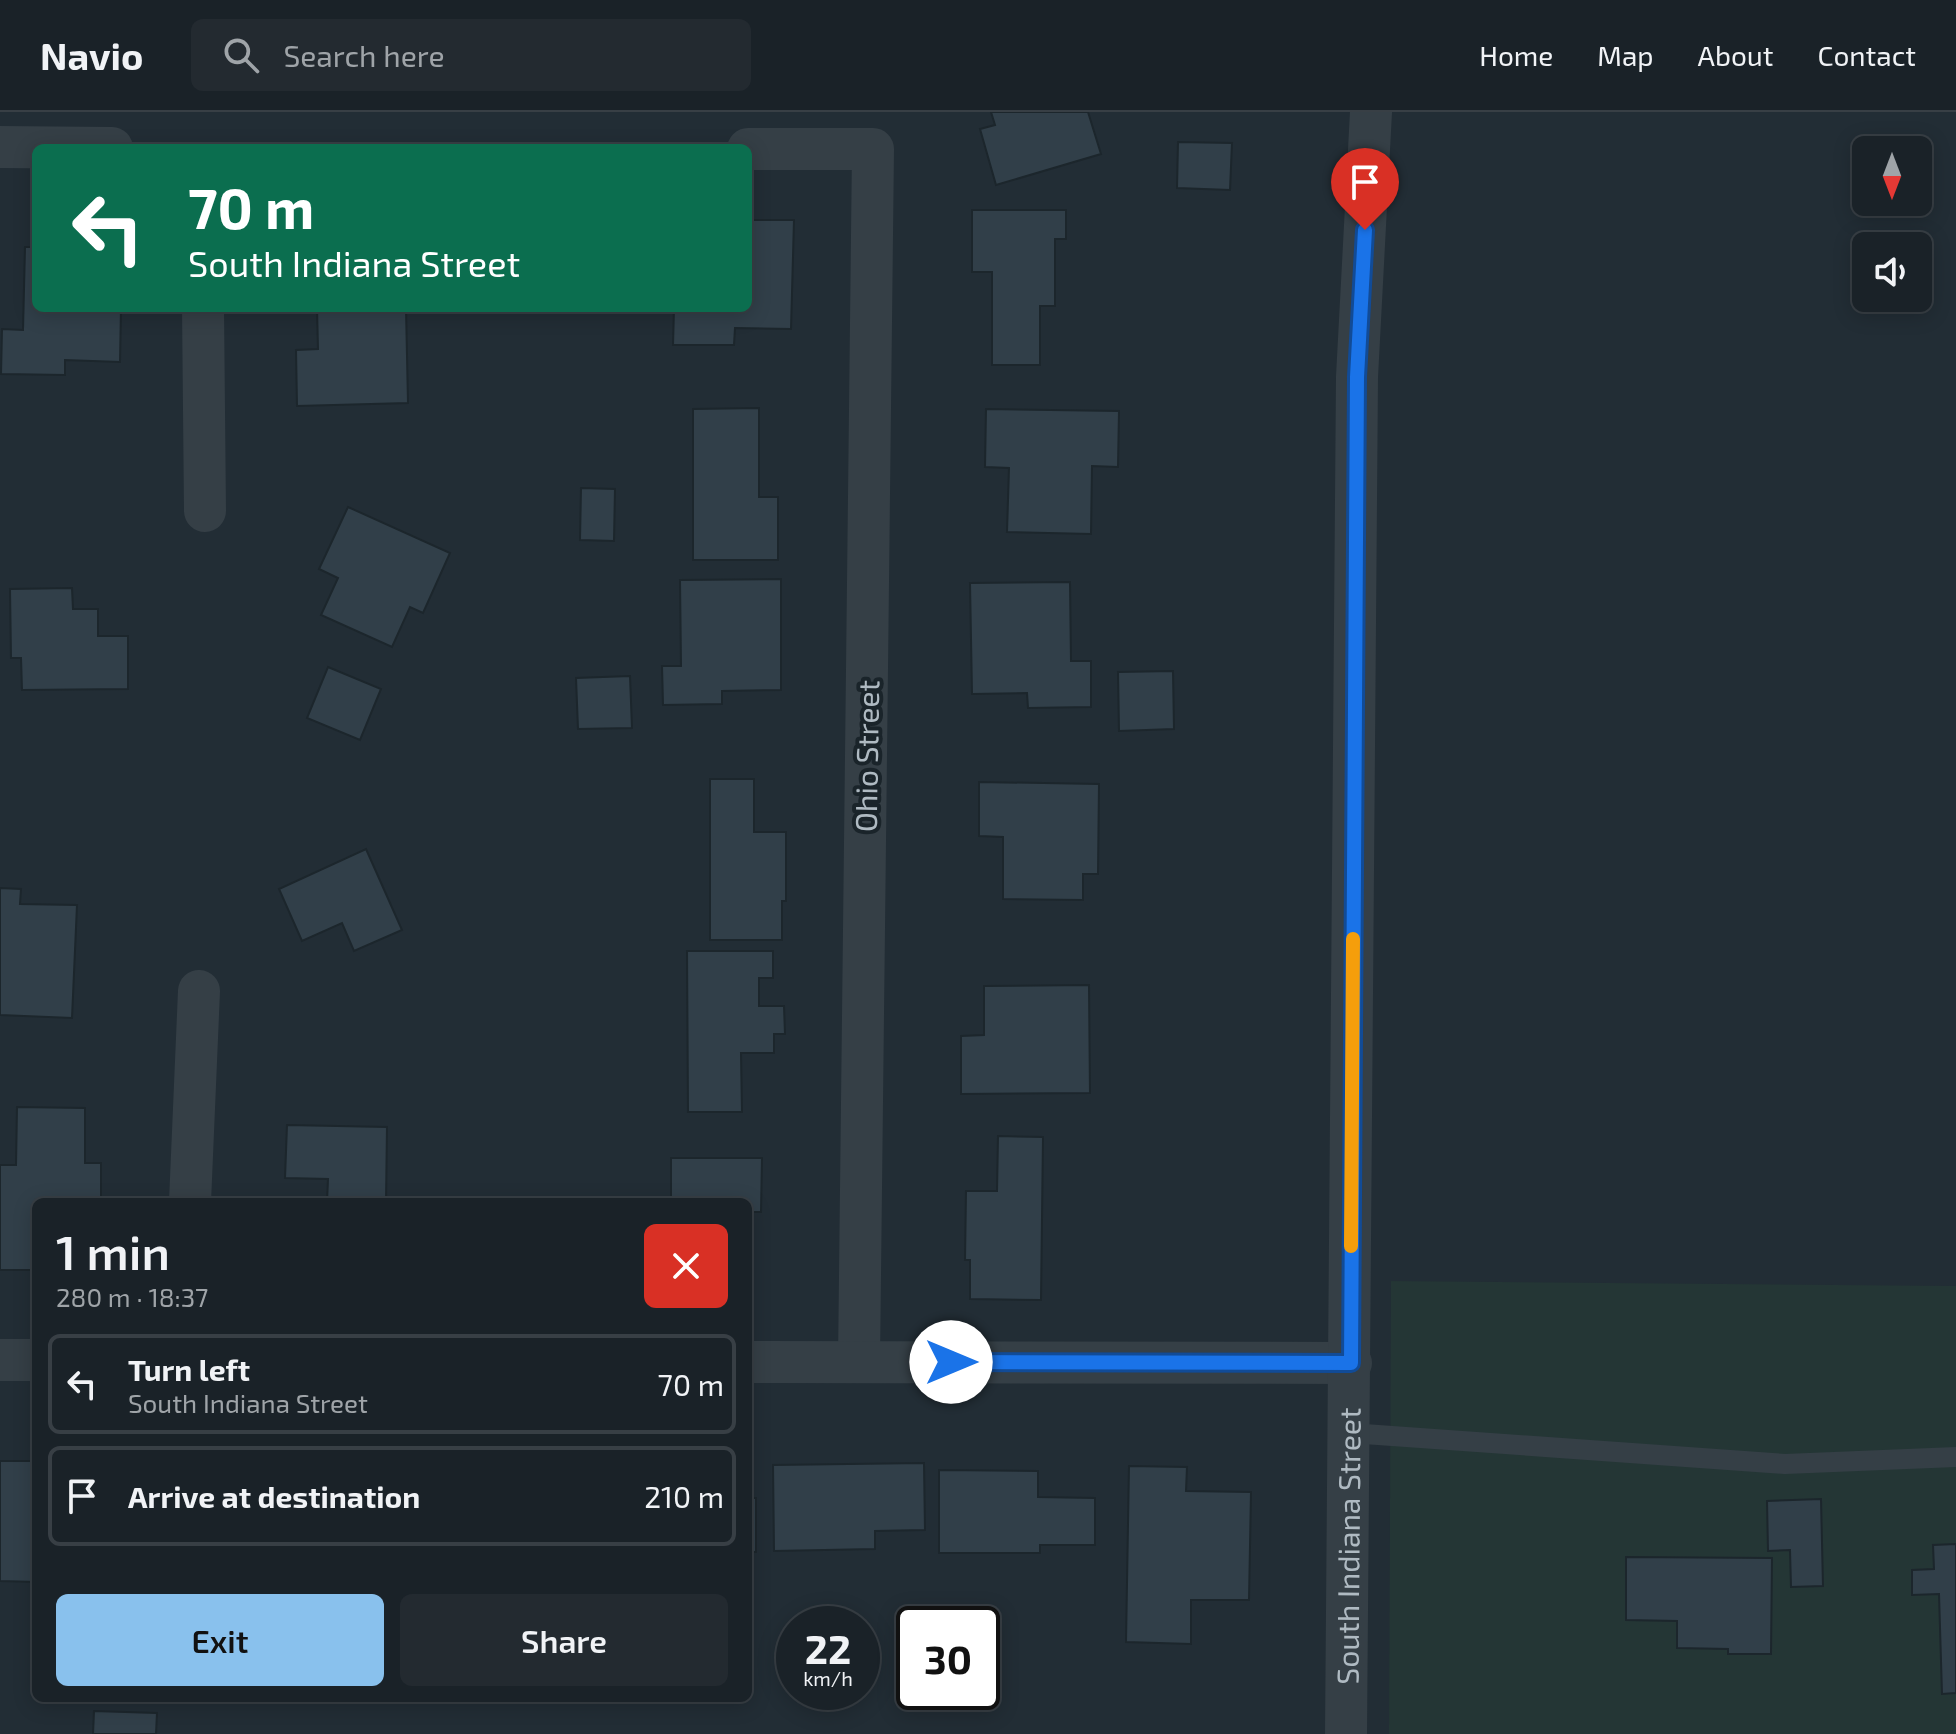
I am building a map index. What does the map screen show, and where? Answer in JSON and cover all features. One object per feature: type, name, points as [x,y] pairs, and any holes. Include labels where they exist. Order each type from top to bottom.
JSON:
[{"type":"street","name":"South Indiana Street","points":[[1346,1734],[1357,377],[1371,112]]},
{"type":"street","points":[[0,147],[32,147]]},
{"type":"street","name":"Ohio Street","points":[[752,149],[873,149],[859,1362]]},
{"type":"street","points":[[203,312],[205,511]]},
{"type":"street","points":[[190,1198],[199,991]]},
{"type":"street","points":[[0,1360],[32,1360]]},
{"type":"street","points":[[752,1362],[1351,1363]]},
{"type":"lane","points":[[1350,1433],[1785,1464],[1956,1457]]},
{"type":"shaded area","points":[[1391,1281],[1956,1286],[1956,1734],[1389,1734]]},
{"type":"building","points":[[991,112],[1088,112],[1101,154],[996,185],[980,129],[995,125]]},
{"type":"building","points":[[1178,142],[1232,143],[1230,190],[1177,188]]},
{"type":"building","points":[[972,210],[1066,210],[1066,239],[1055,239],[1055,306],[1040,306],[1040,365],[992,365],[992,272],[972,272]]},
{"type":"building","points":[[752,220],[794,220],[791,329],[735,328],[734,345],[673,345],[674,312],[752,312]]},
{"type":"building","points":[[25,247],[32,247],[32,312],[121,312],[120,362],[65,360],[65,375],[1,374],[2,329],[23,330]]},
{"type":"building","points":[[317,312],[406,312],[408,403],[297,406],[296,350],[318,349]]},
{"type":"building","points":[[759,408],[759,497],[778,497],[778,560],[693,560],[693,409]]},
{"type":"building","points":[[986,409],[1119,411],[1118,467],[1092,466],[1091,534],[1007,532],[1009,468],[985,467]]},
{"type":"building","points":[[581,488],[615,489],[614,541],[580,540]]},
{"type":"building","points":[[348,507],[450,553],[423,613],[410,607],[392,647],[321,615],[338,578],[319,569]]},
{"type":"building","points":[[781,579],[781,690],[722,691],[722,704],[663,705],[662,666],[681,666],[680,580]]},
{"type":"building","points":[[1070,582],[1071,661],[1091,661],[1091,707],[1028,708],[1027,693],[972,694],[970,583]]},
{"type":"building","points":[[72,588],[73,609],[98,609],[98,636],[128,636],[128,689],[22,690],[21,658],[11,658],[10,589]]},
{"type":"building","points":[[328,667],[381,689],[360,740],[307,718]]},
{"type":"building","points":[[1173,671],[1174,729],[1119,731],[1118,672]]},
{"type":"building","points":[[630,676],[632,728],[578,729],[576,678]]},
{"type":"building","points":[[710,779],[754,779],[754,832],[786,832],[786,901],[782,901],[782,940],[710,940]]},
{"type":"building","points":[[979,782],[1099,784],[1098,874],[1083,874],[1083,900],[1003,899],[1003,837],[979,836]]},
{"type":"building","points":[[366,849],[402,930],[354,951],[342,923],[302,941],[279,889]]},
{"type":"building","points":[[0,888],[21,889],[20,904],[77,905],[72,1018],[0,1015]]},
{"type":"building","points":[[687,951],[773,951],[773,978],[759,978],[759,1006],[784,1006],[785,1034],[774,1034],[774,1053],[741,1053],[742,1112],[688,1112]]},
{"type":"building","points":[[1089,985],[1090,1093],[961,1094],[961,1036],[984,1035],[984,986]]},
{"type":"building","points":[[17,1107],[85,1108],[85,1163],[101,1163],[101,1198],[32,1198],[32,1270],[0,1270],[0,1165],[16,1165]]},
{"type":"building","points":[[287,1125],[387,1127],[386,1198],[327,1198],[328,1179],[285,1178]]},
{"type":"building","points":[[998,1136],[1043,1137],[1041,1300],[970,1299],[970,1260],[965,1260],[966,1191],[997,1191]]},
{"type":"building","points":[[671,1158],[762,1158],[761,1212],[752,1212],[752,1198],[671,1198]]},
{"type":"building","points":[[0,1461],[32,1461],[32,1582],[0,1581]]},
{"type":"building","points":[[924,1463],[925,1530],[875,1531],[875,1549],[774,1551],[773,1465]]},
{"type":"building","points":[[1129,1466],[1187,1467],[1186,1491],[1251,1492],[1249,1600],[1191,1600],[1191,1644],[1126,1642]]},
{"type":"building","points":[[939,1470],[1038,1471],[1038,1497],[1095,1498],[1095,1545],[1040,1545],[1040,1553],[939,1553]]},
{"type":"building","points":[[752,1498],[756,1498],[756,1552],[752,1552]]},
{"type":"building","points":[[1821,1499],[1823,1586],[1791,1587],[1790,1550],[1768,1551],[1767,1501]]},
{"type":"building","points":[[1956,1544],[1956,1693],[1942,1694],[1939,1594],[1912,1595],[1912,1570],[1934,1569],[1933,1545]]},
{"type":"building","points":[[1626,1557],[1772,1558],[1771,1654],[1728,1654],[1728,1649],[1677,1648],[1677,1621],[1626,1620]]},
{"type":"building","points":[[94,1711],[157,1713],[156,1734],[93,1734]]},
{"type":"slow traffic","points":[[1351,1246],[1353,939]]},
{"type":"route","points":[[951,1362],[1351,1363],[1357,377],[1365,230]]}]
